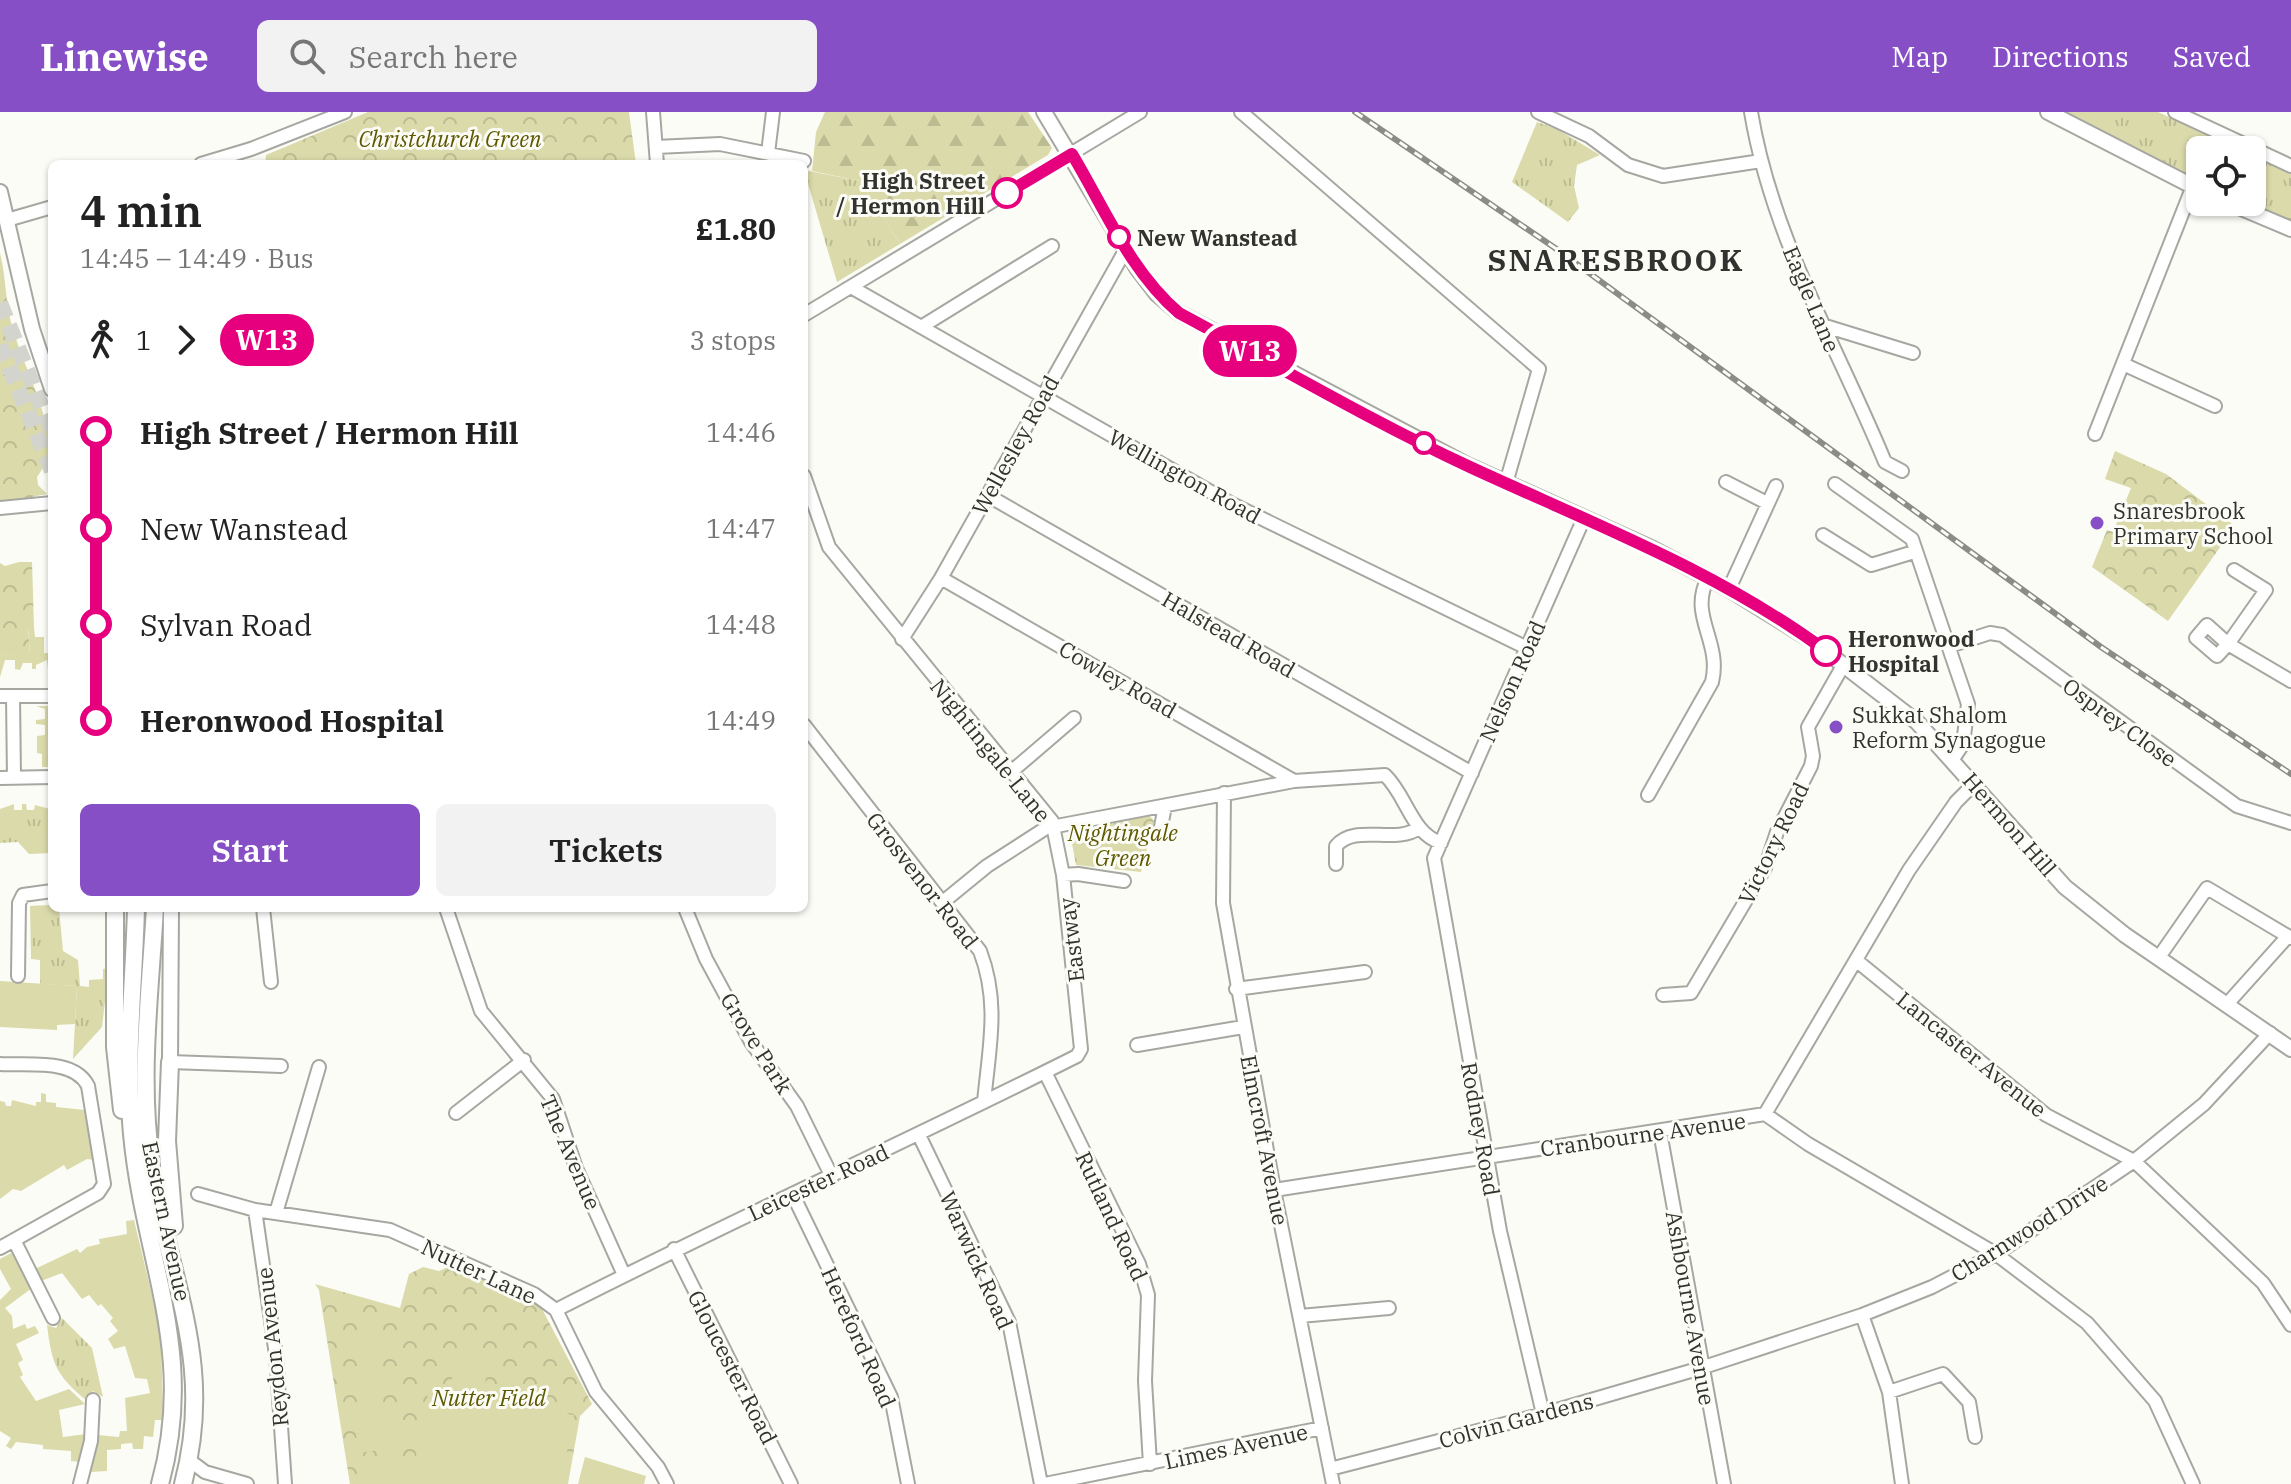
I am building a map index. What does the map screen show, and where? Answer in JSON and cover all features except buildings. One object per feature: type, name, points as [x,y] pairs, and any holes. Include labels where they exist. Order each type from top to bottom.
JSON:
[{"type":"highway","points":[[115,912],[117,1088],[139,1189]]},
{"type":"highway","name":"Eastern Avenue","points":[[136,912],[129,1089],[139,1189],[174,1358],[174,1415],[160,1484]]},
{"type":"highway","name":"Eastern Avenue","points":[[155,912],[146,1108],[155,1182],[184,1298],[195,1366],[196,1397],[183,1484]]},
{"type":"highway","points":[[170,1062],[168,1176],[184,1298]]},
{"type":"main road","points":[[1044,112],[1072,154]]},
{"type":"main road","points":[[2048,112],[2186,183]]},
{"type":"main road","name":"Hermon Hill","points":[[1072,154],[1126,249],[1157,294],[1179,313],[1389,426],[1729,589],[1844,664],[1908,713],[1953,759],[2065,887],[2291,1049]]},
{"type":"main road","points":[[0,192],[32,329],[48,377]]},
{"type":"main road","points":[[2260,216],[2291,229]]},
{"type":"main road","points":[[170,1062],[171,912]]},
{"type":"street","points":[[214,160],[345,112]]},
{"type":"street","points":[[653,112],[657,160]]},
{"type":"street","points":[[768,153],[773,112]]},
{"type":"street","points":[[808,313],[1140,112]]},
{"type":"street","points":[[1241,112],[1539,369],[1506,483]]},
{"type":"street","points":[[1538,112],[1589,136],[1628,165],[1663,176],[1761,161]]},
{"type":"street","name":"Eagle Lane","points":[[1751,112],[1761,161],[1793,262],[1885,462],[1902,471]]},
{"type":"street","points":[[2175,112],[2291,166]]},
{"type":"street","points":[[656,147],[720,144],[800,160]]},
{"type":"street","points":[[251,149],[254,160]]},
{"type":"street","points":[[7,220],[48,208]]},
{"type":"street","points":[[2095,434],[2186,212]]},
{"type":"street","points":[[921,327],[1052,246]]},
{"type":"street","name":"Wellesley Road","points":[[902,639],[941,578],[1126,249]]},
{"type":"street","name":"Wellington Road","points":[[851,287],[1274,526],[1527,648]]},
{"type":"street","points":[[1822,325],[1913,353]]},
{"type":"street","points":[[2123,364],[2215,406]]},
{"type":"street","points":[[1726,482],[1767,503]]},
{"type":"street","points":[[1835,484],[1912,539],[1968,704],[1963,744],[1953,759]]},
{"type":"street","points":[[1729,589],[1776,486]]},
{"type":"street","name":"Nightingale Lane","points":[[808,487],[829,547],[1053,827],[1294,781],[1385,775],[1400,792],[1419,828],[1430,840],[1441,843]]},
{"type":"street","name":"Halstead Road","points":[[987,495],[1472,773]]},
{"type":"street","points":[[0,508],[48,503]]},
{"type":"street","name":"Nelson Road","points":[[1441,843],[1584,518]]},
{"type":"street","points":[[1823,535],[1871,565],[1914,552]]},
{"type":"street","points":[[2234,570],[2266,590],[2228,644],[2291,681]]},
{"type":"street","name":"Cowley Road","points":[[941,578],[1294,781]]},
{"type":"street","points":[[1648,795],[1712,682],[1715,667],[1713,650],[1699,609],[1699,594],[1708,578]]},
{"type":"street","name":"Osprey Close","points":[[1950,646],[1973,637],[2002,635],[2237,806],[2291,823]]},
{"type":"street","name":"Victory Road","points":[[1663,995],[1691,993],[1765,868],[1777,832],[1811,766],[1813,756],[1808,727],[1844,664]]},
{"type":"street","points":[[14,778],[7,696],[48,696]]},
{"type":"street","points":[[1011,772],[1074,718]]},
{"type":"street","name":"Grosvenor Road","points":[[808,730],[980,951],[991,980],[992,1017],[984,1102]]},
{"type":"street","points":[[0,778],[48,777]]},
{"type":"street","name":"Cranbourne Avenue","points":[[1274,1190],[1765,1114],[1909,870],[1956,802],[1974,784]]},
{"type":"street","name":"Elmcroft Avenue","points":[[1224,793],[1223,903],[1236,989],[1333,1484]]},
{"type":"street","points":[[1160,832],[1165,806]]},
{"type":"street","points":[[943,902],[1039,830],[1053,827]]},
{"type":"street","name":"Eastway","points":[[1053,827],[1063,875],[1082,1031],[1079,1053]]},
{"type":"street","points":[[1336,864],[1336,846],[1340,841],[1372,834],[1389,838],[1410,834],[1419,828]]},
{"type":"street","name":"Rodney Road","points":[[1441,843],[1434,858],[1434,872],[1486,1157],[1543,1414]]},
{"type":"street","points":[[1063,875],[1078,874],[1124,881]]},
{"type":"street","points":[[2159,957],[2207,888],[2289,937],[2228,1003]]},
{"type":"street","points":[[18,976],[19,903],[23,895],[48,892]]},
{"type":"street","points":[[263,912],[271,982]]},
{"type":"street","name":"The Avenue","points":[[447,912],[481,1011],[553,1099],[576,1168],[624,1275]]},
{"type":"street","name":"Grove Park","points":[[687,912],[706,959],[751,1042],[797,1106],[832,1177]]},
{"type":"street","name":"Lancaster Avenue","points":[[1857,961],[2046,1115],[2134,1161],[2263,1283],[2291,1325]]},
{"type":"street","points":[[1236,989],[1365,972]]},
{"type":"street","points":[[1137,1045],[1243,1027]]},
{"type":"street","name":"Charnwood Drive","points":[[1701,1368],[1862,1315],[1932,1287],[1996,1254],[2134,1161],[2204,1104],[2270,1033]]},
{"type":"street","name":"Leicester Road","points":[[556,1310],[674,1249],[919,1135],[1079,1053]]},
{"type":"street","points":[[456,1113],[524,1060]]},
{"type":"street","points":[[170,1062],[281,1066]]},
{"type":"street","points":[[0,1064],[71,1069],[82,1075],[91,1101],[104,1184],[98,1193],[0,1248]]},
{"type":"street","points":[[276,1213],[319,1067]]},
{"type":"street","name":"Rutland Road","points":[[1045,1072],[1139,1264],[1148,1295],[1145,1381],[1150,1464]]},
{"type":"street","points":[[1765,1114],[1808,1144],[1996,1254],[2087,1323],[2155,1401],[2193,1484]]},
{"type":"street","name":"Ashbourne Avenue","points":[[1660,1132],[1724,1484]]},
{"type":"street","name":"Warwick Road","points":[[919,1135],[1009,1322],[1043,1484]]},
{"type":"street","name":"Nutter Lane","points":[[198,1194],[255,1210],[390,1230],[505,1279],[556,1310],[596,1392],[658,1467],[667,1484]]},
{"type":"street","name":"Hereford Road","points":[[793,1195],[891,1397],[908,1484]]},
{"type":"street","name":"Reydon Avenue","points":[[255,1210],[276,1355],[285,1484]]},
{"type":"street","points":[[14,1240],[53,1318]]},
{"type":"street","name":"Gloucester Road","points":[[674,1249],[791,1484]]},
{"type":"street","points":[[1300,1316],[1389,1308]]},
{"type":"street","points":[[1862,1315],[1889,1392],[1902,1484]]},
{"type":"street","name":"Colvin Gardens","points":[[1330,1469],[1543,1414],[1701,1368]]},
{"type":"street","points":[[1889,1392],[1933,1374],[1943,1374],[1953,1380],[1969,1402],[1975,1437]]},
{"type":"street","points":[[80,1484],[91,1441],[93,1400]]},
{"type":"street","name":"Limes Avenue","points":[[1043,1484],[1322,1428]]},
{"type":"street","points":[[189,1460],[217,1477],[247,1484]]},
{"type":"green space","name":"Christchurch Green","points":[[368,112],[629,112],[635,160],[265,160],[266,155]]},
{"type":"green space","points":[[825,112],[1028,112],[1052,148],[1048,155],[900,244],[860,181],[812,171],[816,132]]},
{"type":"green space","points":[[2065,112],[2158,112],[2210,136],[2186,136],[2186,173]]},
{"type":"green space","points":[[1537,122],[1557,129],[1600,155],[1577,165],[1574,186],[1579,208],[1568,222],[1512,182]]},
{"type":"green space","points":[[2266,162],[2291,174],[2291,220],[2266,210]]},
{"type":"green space","points":[[808,171],[860,181],[900,244],[837,282],[808,184]]},
{"type":"green space","points":[[0,253],[12,326],[48,433],[48,467],[43,468],[37,477],[38,485],[47,494],[0,503]]},
{"type":"green space","points":[[2115,451],[2166,474],[2235,526],[2168,621],[2092,567],[2107,530],[2113,532],[2131,488],[2105,479]]},
{"type":"green space","points":[[32,562],[34,627],[28,628],[30,654],[0,655],[0,563],[5,566]]},
{"type":"green space","points":[[28,627],[34,627],[35,637],[44,637],[44,653],[48,653],[48,669],[47,660],[36,665],[36,669],[32,669],[32,663],[23,663],[20,670],[15,669],[15,660],[5,660],[0,677],[0,655],[30,653]]},
{"type":"green space","points":[[36,706],[48,706],[48,767],[42,767],[42,754],[37,753],[37,736],[45,735],[45,725],[36,724],[36,720],[45,719],[45,709]]},
{"type":"green space","points":[[14,804],[14,810],[22,810],[22,804],[26,804],[27,810],[34,810],[35,805],[48,808],[48,819],[0,819],[0,809]]},
{"type":"green space","name":"Nightingale Green","points":[[1149,815],[1154,821],[1141,872],[1076,865],[1070,833]]},
{"type":"green space","points":[[0,819],[48,819],[48,853],[29,854],[18,842],[0,843]]},
{"type":"green space","points":[[48,905],[48,912],[59,912],[63,951],[78,960],[80,986],[89,987],[89,980],[103,979],[103,969],[109,968],[102,1027],[73,1059],[77,986],[40,984],[40,960],[31,959],[30,906]]},
{"type":"green space","points":[[0,981],[77,986],[75,1024],[57,1025],[57,1030],[0,1027]]},
{"type":"green space","points":[[41,1093],[46,1094],[46,1102],[56,1103],[56,1107],[85,1110],[94,1160],[87,1159],[67,1170],[64,1165],[21,1191],[13,1189],[0,1199],[0,1101],[5,1102],[6,1106],[11,1106],[12,1100],[36,1106],[36,1102],[41,1102]]},
{"type":"green space","points":[[134,1220],[161,1333],[163,1420],[155,1420],[153,1437],[144,1436],[143,1449],[133,1449],[132,1443],[121,1444],[121,1449],[107,1450],[107,1471],[90,1472],[98,1435],[119,1437],[120,1431],[127,1431],[125,1398],[150,1393],[147,1379],[135,1378],[125,1346],[114,1349],[108,1339],[118,1331],[110,1321],[113,1318],[101,1304],[98,1306],[89,1295],[82,1299],[62,1273],[41,1281],[35,1269],[77,1249],[80,1253],[87,1247],[100,1244],[99,1239],[127,1234],[126,1221]]},
{"type":"green space","points":[[13,1252],[32,1288],[5,1308],[12,1316],[13,1329],[25,1324],[27,1329],[35,1326],[39,1333],[16,1344],[23,1360],[18,1363],[23,1375],[20,1377],[36,1401],[69,1389],[85,1404],[59,1410],[63,1437],[86,1434],[80,1462],[71,1461],[71,1451],[43,1449],[43,1445],[16,1442],[11,1449],[6,1446],[11,1438],[0,1431],[0,1300],[11,1289],[0,1269],[0,1259]]},
{"type":"green space","name":"Nutter Field","points":[[455,1264],[541,1307],[592,1404],[580,1416],[568,1484],[350,1484],[319,1290],[315,1284],[400,1308],[409,1274],[423,1267],[439,1271]]},
{"type":"green space","points":[[62,1318],[92,1348],[103,1397],[93,1391],[87,1401],[68,1384],[57,1368],[47,1325],[56,1328]]},
{"type":"green space","points":[[380,1336],[383,1354],[343,1359],[341,1341]]},
{"type":"green space","points":[[458,1352],[490,1360],[482,1396],[450,1388]]},
{"type":"green space","points":[[385,1368],[387,1386],[347,1391],[345,1373]]},
{"type":"green space","points":[[429,1389],[574,1415],[561,1484],[411,1482]]},
{"type":"green space","points":[[392,1406],[395,1424],[355,1430],[353,1412]]},
{"type":"green space","points":[[396,1429],[399,1447],[359,1453],[356,1435]]},
{"type":"green space","points":[[585,1457],[646,1476],[644,1484],[578,1484]]},
{"type":"green space","points":[[360,1466],[400,1467],[400,1484],[359,1484]]},
{"type":"tunnel","points":[[0,303],[48,422]]},
{"type":"tunnel","points":[[0,345],[48,461]]},
{"type":"railway","points":[[1355,112],[1555,248],[2101,647],[2291,774]]},
{"type":"bus line","name":"W13","points":[[1007,193],[1072,154],[1137,268],[1157,294],[1179,313],[1467,465],[1651,548],[1729,589],[1826,651]]},
{"type":"place","name":"High Street / Hermon Hill","points":[[1007,193]]},
{"type":"place","name":"New Wanstead","points":[[1119,237]]},
{"type":"place","name":"Snaresbrook Primary School","points":[[2097,523]]},
{"type":"place","name":"Heronwood Hospital","points":[[1826,651]]},
{"type":"place","name":"Sukkat Shalom Reform Synagogue","points":[[1836,727]]},
{"type":"district","name":"SNARESBROOK","points":[[1616,259]]}]
